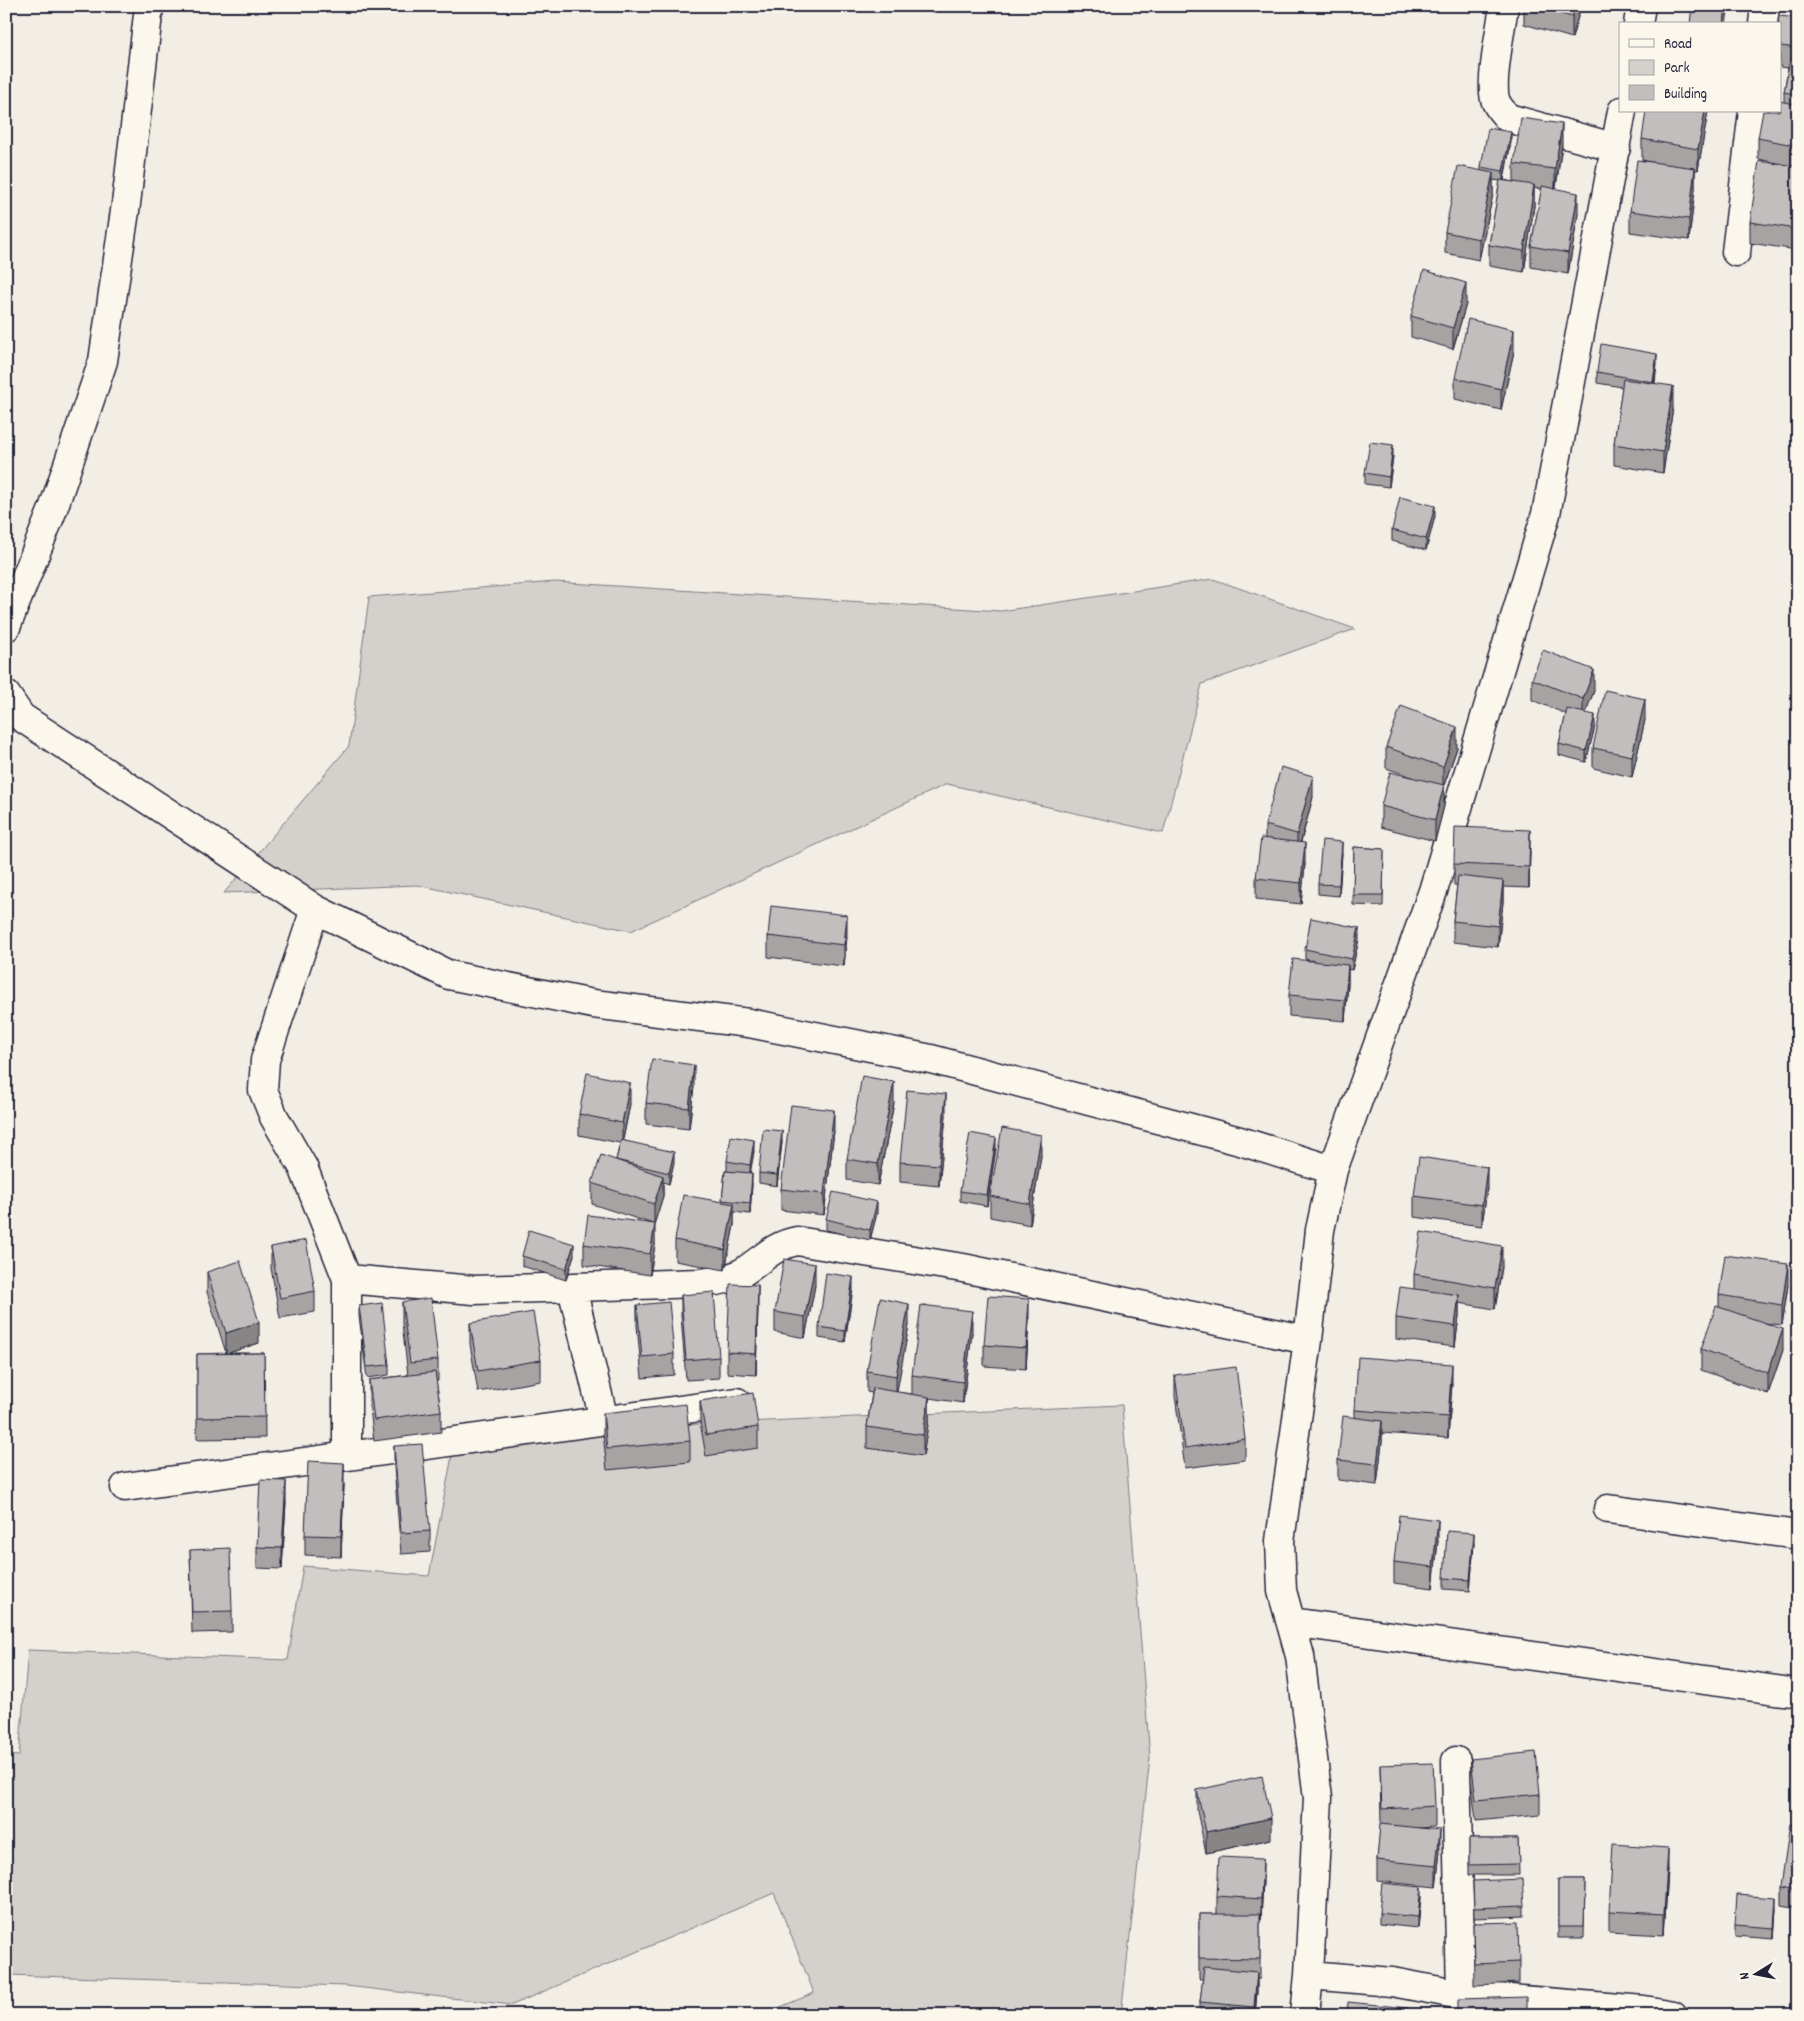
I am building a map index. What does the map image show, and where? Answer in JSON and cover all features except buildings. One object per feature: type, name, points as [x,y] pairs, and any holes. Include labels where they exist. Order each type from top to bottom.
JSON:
[{"type":"street","points":[[6,627],[53,509],[103,361],[126,204],[149,6]]},
{"type":"street","points":[[1504,6],[1494,80],[1495,99],[1500,109],[1508,118],[1616,148]]},
{"type":"street","points":[[1638,22],[1641,6]]},
{"type":"street","points":[[1763,22],[1765,6]]},
{"type":"street","points":[[1305,2015],[1309,1976],[1318,1798],[1300,1656],[1282,1591],[1280,1541],[1308,1340],[1320,1230],[1333,1170],[1433,891],[1546,514],[1622,112]]},
{"type":"street","points":[[1736,252],[1753,112]]},
{"type":"street","points":[[6,695],[21,717],[315,909],[449,975],[593,1004],[748,1023],[931,1059],[1240,1141],[1333,1170]]},
{"type":"street","points":[[315,909],[265,1060],[263,1090],[274,1117],[303,1167],[347,1279],[347,1455]]},
{"type":"street","points":[[347,1279],[474,1290],[701,1282],[742,1274],[779,1246],[797,1241],[963,1268],[1308,1340]]},
{"type":"street","points":[[572,1288],[604,1420]]},
{"type":"street","points":[[125,1487],[750,1400]]},
{"type":"street","points":[[1608,1509],[1798,1535]]},
{"type":"street","points":[[1291,1622],[1798,1693]]},
{"type":"street","points":[[1456,1761],[1461,1995]]},
{"type":"street","points":[[1309,1976],[1392,1982],[1461,1995],[1644,2010],[1674,2015]]},
{"type":"green space","points":[[1213,579],[1355,629],[1202,684],[1163,833],[947,784],[631,931],[418,885],[224,893],[349,746],[369,597],[555,582],[1001,611]]},
{"type":"green space","points":[[1122,1405],[1150,1758],[1121,2015],[761,2015],[814,1993],[774,1893],[512,2005],[346,1986],[8,1975],[6,1978],[6,1755],[19,1756],[28,1650],[288,1660],[303,1566],[429,1576],[456,1435]]}]
